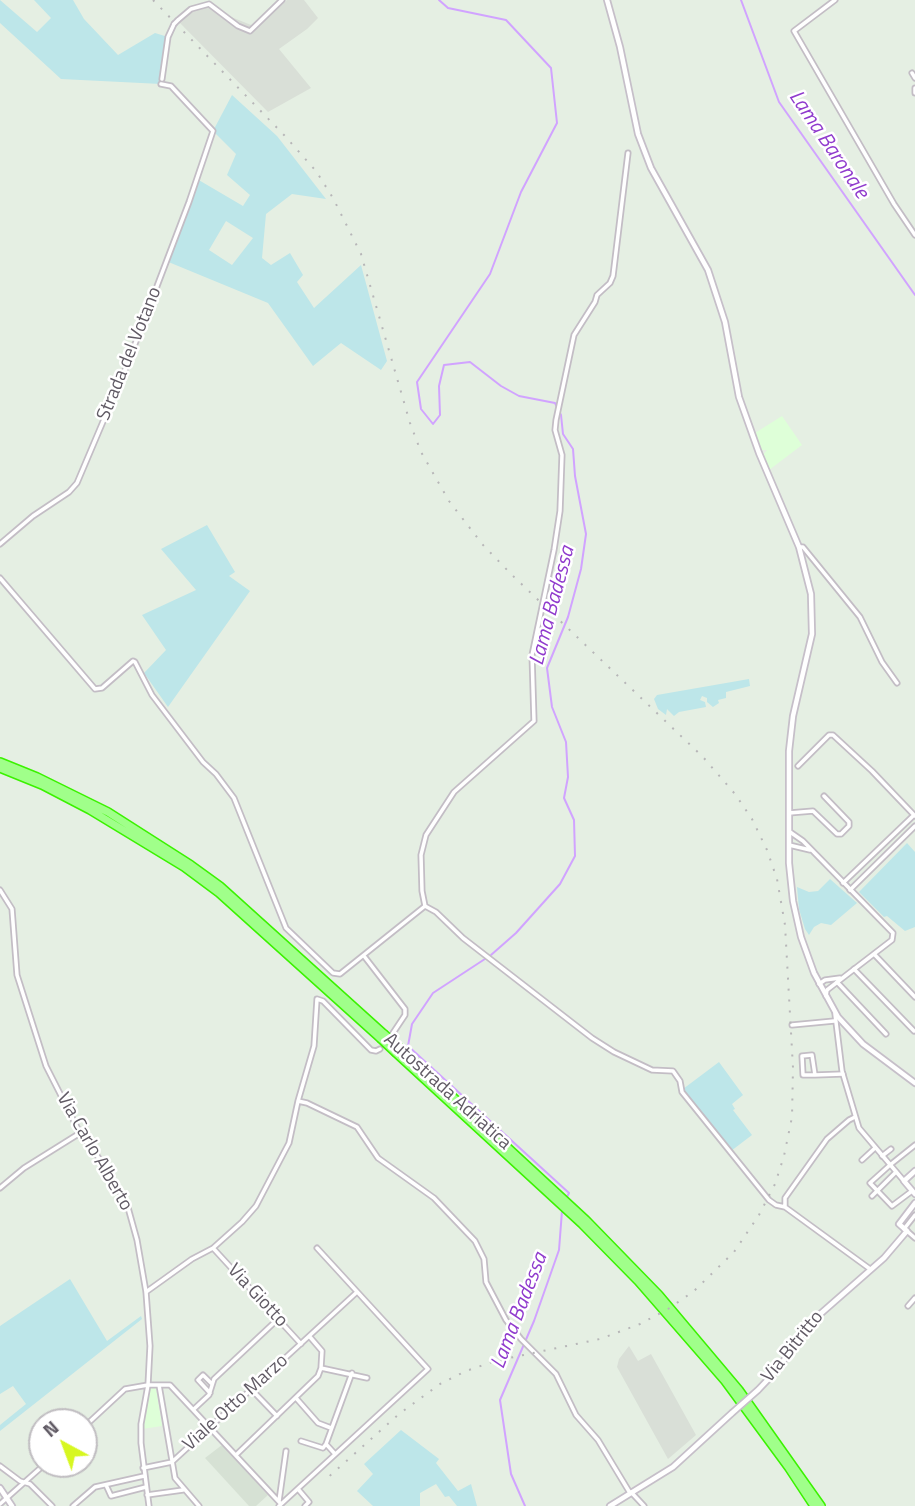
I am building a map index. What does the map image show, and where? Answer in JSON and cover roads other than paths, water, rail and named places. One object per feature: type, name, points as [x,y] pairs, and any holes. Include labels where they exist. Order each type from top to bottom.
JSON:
[{"type":"highway","name":"Autostrada Adriatica","points":[[0,762],[108,812],[191,864],[230,895],[642,1276],[707,1350],[771,1432],[821,1506]]},
{"type":"highway","name":"Autostrada Adriatica","points":[[0,768],[42,785],[90,810],[184,867],[219,893],[382,1036]]},
{"type":"highway","name":"Autostrada Adriatica","points":[[584,1222],[698,1348],[753,1418],[814,1506]]},
{"type":"main road","points":[[607,0],[615,25],[638,134],[651,168],[708,270],[725,321],[739,397],[758,453],[799,547],[811,594],[813,618],[808,654],[789,737],[789,858],[797,922],[814,973],[835,1014],[863,1044],[915,1083]]},
{"type":"main road","points":[[914,1192],[904,1181],[915,1171]]},
{"type":"main road","name":"Via Bitritto","points":[[610,1506],[678,1462],[758,1390],[777,1370],[810,1323],[883,1259],[905,1230],[899,1224],[915,1203]]},
{"type":"main road","points":[[0,1488],[12,1506]]},
{"type":"street","name":"Strada del Votano","points":[[0,544],[33,516],[69,492],[77,482],[145,320],[213,131],[171,86],[161,81],[168,37],[174,24],[191,9],[209,4],[238,26],[250,31],[282,0]]},
{"type":"street","points":[[835,0],[794,32],[887,193],[915,234]]},
{"type":"street","points":[[915,88],[915,93]]},
{"type":"street","points":[[425,906],[421,855],[426,835],[454,792],[534,721],[532,655],[560,511],[562,455],[555,425],[574,335],[597,295],[610,283],[613,276],[628,153]]},
{"type":"street","points":[[799,547],[803,547],[860,617],[882,662],[897,683]]},
{"type":"street","points":[[0,578],[95,689],[102,688],[135,662],[152,695],[234,798],[276,908],[289,933],[337,974],[364,956],[425,906]]},
{"type":"street","points":[[798,766],[829,735],[833,735],[872,771],[914,816],[843,883]]},
{"type":"street","points":[[789,813],[813,811],[837,834],[841,834],[849,822],[824,796]]},
{"type":"street","points":[[850,890],[915,826]]},
{"type":"street","points":[[789,831],[803,841],[891,930],[894,937],[829,988],[826,998]]},
{"type":"street","points":[[789,844],[803,841]]},
{"type":"street","points":[[789,844],[811,851]]},
{"type":"street","points":[[789,858],[800,847]]},
{"type":"street","name":"Via Carlo Alberto","points":[[0,891],[12,909],[17,975],[46,1066],[80,1133],[101,1161],[127,1205],[137,1240],[146,1292],[150,1346],[148,1385],[141,1424],[143,1468],[149,1506]]},
{"type":"street","points":[[425,906],[436,912],[463,938],[592,1038],[652,1070],[673,1071],[680,1081],[682,1091],[762,1192],[774,1204],[785,1207],[870,1269]]},
{"type":"street","points":[[874,954],[914,994]]},
{"type":"street","points":[[364,956],[405,1009],[405,1015],[393,1033]]},
{"type":"street","points":[[854,969],[914,1031]]},
{"type":"street","points":[[814,973],[825,980]]},
{"type":"street","points":[[819,984],[844,976]]},
{"type":"street","points":[[837,982],[886,1034]]},
{"type":"street","points":[[819,984],[829,988]]},
{"type":"street","points":[[146,1292],[192,1259],[213,1248],[256,1206],[289,1143],[314,1046],[317,999],[323,1001],[370,1050],[380,1049]]},
{"type":"street","points":[[835,1014],[843,1074],[859,1128],[904,1181]]},
{"type":"street","points":[[793,1025],[834,1021]]},
{"type":"street","points":[[815,1075],[811,1055],[802,1056],[803,1075],[815,1075],[843,1074]]},
{"type":"street","points":[[803,1066],[813,1065]]},
{"type":"street","points":[[298,1101],[357,1127],[377,1158],[435,1198],[470,1235],[483,1256],[486,1282],[506,1320],[556,1374],[576,1415],[598,1440],[631,1492],[644,1506]]},
{"type":"street","points":[[785,1207],[785,1198],[827,1139],[855,1117]]},
{"type":"street","points":[[0,1188],[24,1168],[80,1133]]},
{"type":"street","points":[[914,1192],[892,1206],[870,1183],[915,1145]]},
{"type":"street","points":[[862,1160],[875,1148]]},
{"type":"street","points":[[882,1156],[891,1149]]},
{"type":"street","points":[[872,1196],[896,1172]]},
{"type":"street","points":[[915,1215],[905,1230],[915,1238]]},
{"type":"street","name":"Via Giotto","points":[[213,1248],[301,1344]]},
{"type":"street","points":[[280,1504],[428,1370],[317,1248]]},
{"type":"street","name":"Viale Otto Marzo","points":[[172,1462],[357,1292]]},
{"type":"street","points":[[908,1306],[915,1298]]},
{"type":"street","points":[[194,1409],[210,1393],[214,1379],[278,1320]]},
{"type":"street","points":[[236,1455],[314,1382],[321,1368],[321,1349],[309,1336]]},
{"type":"street","points":[[321,1368],[367,1378]]},
{"type":"street","points":[[301,1441],[323,1448],[326,1444],[352,1373]]},
{"type":"street","points":[[210,1393],[198,1380],[203,1375],[212,1384]]},
{"type":"street","points":[[159,1385],[175,1478],[199,1506]]},
{"type":"street","points":[[98,1414],[125,1389],[170,1385],[280,1504]]},
{"type":"street","points":[[252,1389],[277,1416]]},
{"type":"street","points":[[296,1398],[318,1423],[332,1428]]},
{"type":"street","points":[[326,1444],[335,1454]]},
{"type":"street","points":[[280,1504],[286,1451]]},
{"type":"street","points":[[143,1468],[172,1462]]},
{"type":"street","points":[[0,1466],[25,1482],[51,1506]]},
{"type":"street","points":[[73,1506],[95,1487],[144,1475]]},
{"type":"street","points":[[0,1504],[29,1478]]},
{"type":"street","points":[[106,1485],[111,1496],[146,1487]]},
{"type":"street","points":[[147,1495],[184,1489]]},
{"type":"street","points":[[298,1489],[309,1502],[305,1506]]},
{"type":"waterway","name":"Lama Badessa","points":[[439,0],[448,8],[506,20],[551,68],[557,123],[521,192],[490,274],[417,382],[421,409],[433,424],[440,415],[439,386],[444,365],[470,362],[519,396],[555,403],[561,415],[563,434],[573,449],[575,476],[586,534],[581,569],[568,617],[547,668],[552,707],[566,742],[568,777],[564,798],[574,820],[575,856],[560,884],[516,933],[491,955],[433,993],[412,1024],[408,1046],[569,1193],[566,1199]]},
{"type":"waterway","name":"Lama Baronale","points":[[741,0],[779,102],[915,295]]},
{"type":"waterway","name":"Lama Badessa","points":[[525,1506],[511,1474],[500,1400],[534,1321],[559,1250],[562,1211]]},
{"type":"railway","points":[[153,0],[284,135],[316,171],[333,198],[361,254],[410,423],[421,452],[449,501],[483,545],[512,575],[703,757],[735,794],[752,819],[767,850],[777,879],[785,925],[793,1068],[792,1117],[775,1184],[759,1215],[734,1252],[694,1291],[640,1324],[600,1339],[495,1361],[440,1384],[399,1414],[324,1481]]}]
